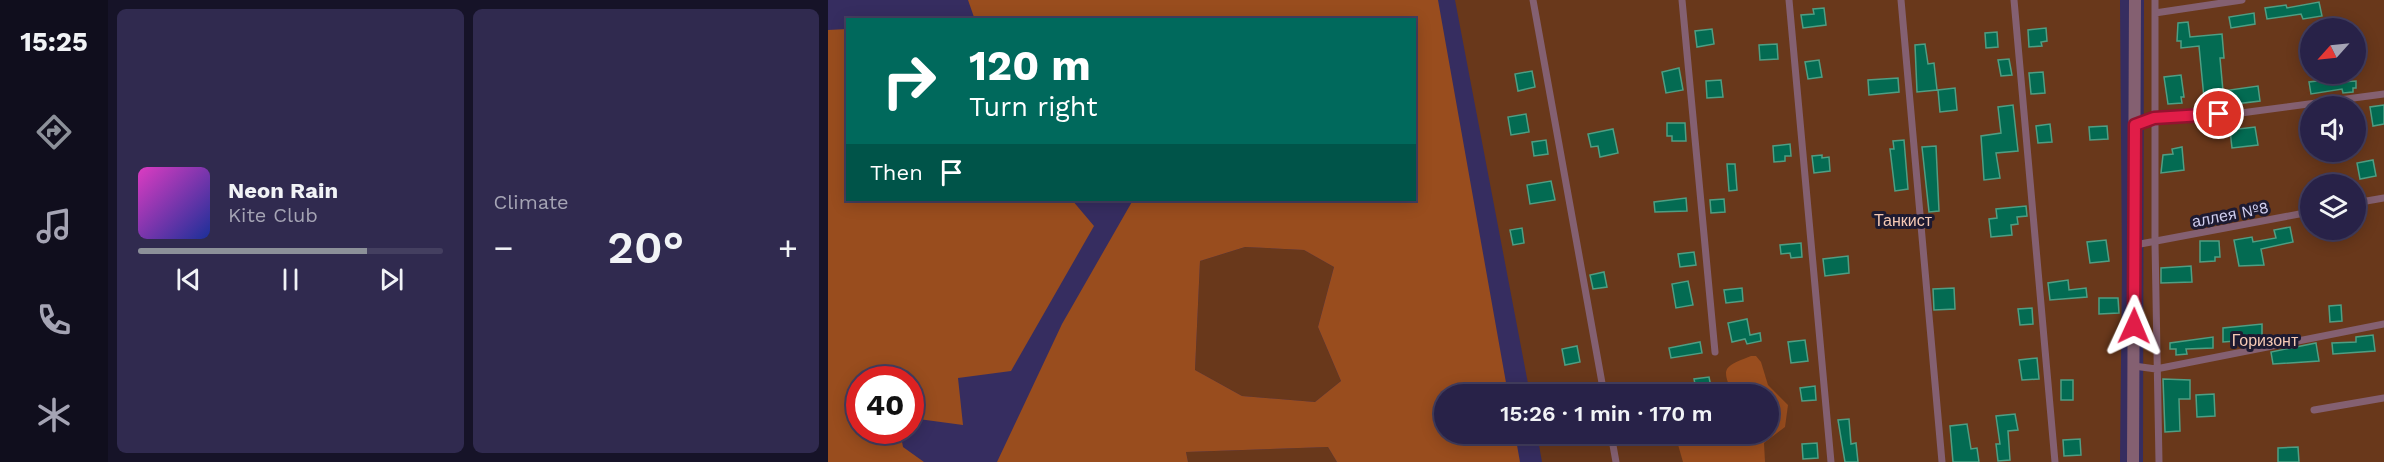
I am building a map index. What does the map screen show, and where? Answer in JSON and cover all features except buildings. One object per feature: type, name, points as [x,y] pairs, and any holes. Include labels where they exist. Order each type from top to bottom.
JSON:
[{"type":"street","points":[[2133,462],[2135,0]]},
{"type":"lane","points":[[1533,0],[1602,384]]},
{"type":"lane","points":[[1682,0],[1715,352]]},
{"type":"lane","points":[[1789,0],[1831,462]]},
{"type":"lane","points":[[1901,0],[1942,462]]},
{"type":"lane","points":[[2014,0],[2055,462]]},
{"type":"lane","points":[[2155,0],[2156,369],[2159,462]]},
{"type":"lane","points":[[2155,13],[2242,0]]},
{"type":"lane","points":[[2135,125],[2154,118],[2241,113],[2384,94]]},
{"type":"lane","points":[[2366,201],[2384,198]]},
{"type":"lane","name":"аллея №8","points":[[2135,244],[2155,243],[2300,214]]},
{"type":"lane","points":[[2134,366],[2156,369],[2384,324]]},
{"type":"lane","points":[[2314,410],[2384,398]]},
{"type":"lane","points":[[1613,444],[1616,462]]},
{"type":"green space","name":"Танкист","points":[[1455,0],[2120,0],[2122,267],[2120,462],[1542,462],[1539,444],[1779,444],[1779,384],[1528,384]]},
{"type":"green space","name":"Горизонт","points":[[2144,0],[2384,0],[2384,462],[2143,462]]},
{"type":"green space","points":[[1245,247],[1304,250],[1334,267],[1318,327],[1341,381],[1315,402],[1242,396],[1195,370],[1200,261]]},
{"type":"green space","points":[[1328,447],[1337,462],[1188,462],[1186,452]]},
{"type":"shaded area","points":[[968,0],[1438,0],[1506,384],[1434,384],[1434,444],[1517,444],[1520,462],[1337,462],[1328,447],[1186,452],[1188,462],[997,462],[1062,324],[1132,201],[1416,201],[1416,18],[974,18]],"holes":[[[1245,247],[1304,250],[1334,267],[1318,327],[1341,381],[1315,402],[1242,396],[1195,370],[1200,261]]]},
{"type":"shaded area","points":[[846,29],[846,201],[1073,201],[1094,226],[1011,371],[958,378],[963,425],[924,420],[924,366],[846,366],[846,444],[902,444],[903,447],[924,462],[828,462],[828,30]]},
{"type":"shaded area","points":[[1756,356],[1761,362],[1768,384],[1729,384],[1727,369],[1735,363]]},
{"type":"shaded area","points":[[1779,396],[1788,405],[1785,427],[1779,432]]},
{"type":"shaded area","points":[[1678,444],[1764,444],[1765,462],[1683,462]]},
{"type":"route","points":[[2134,326],[2135,125],[2154,118],[2219,114]]}]
